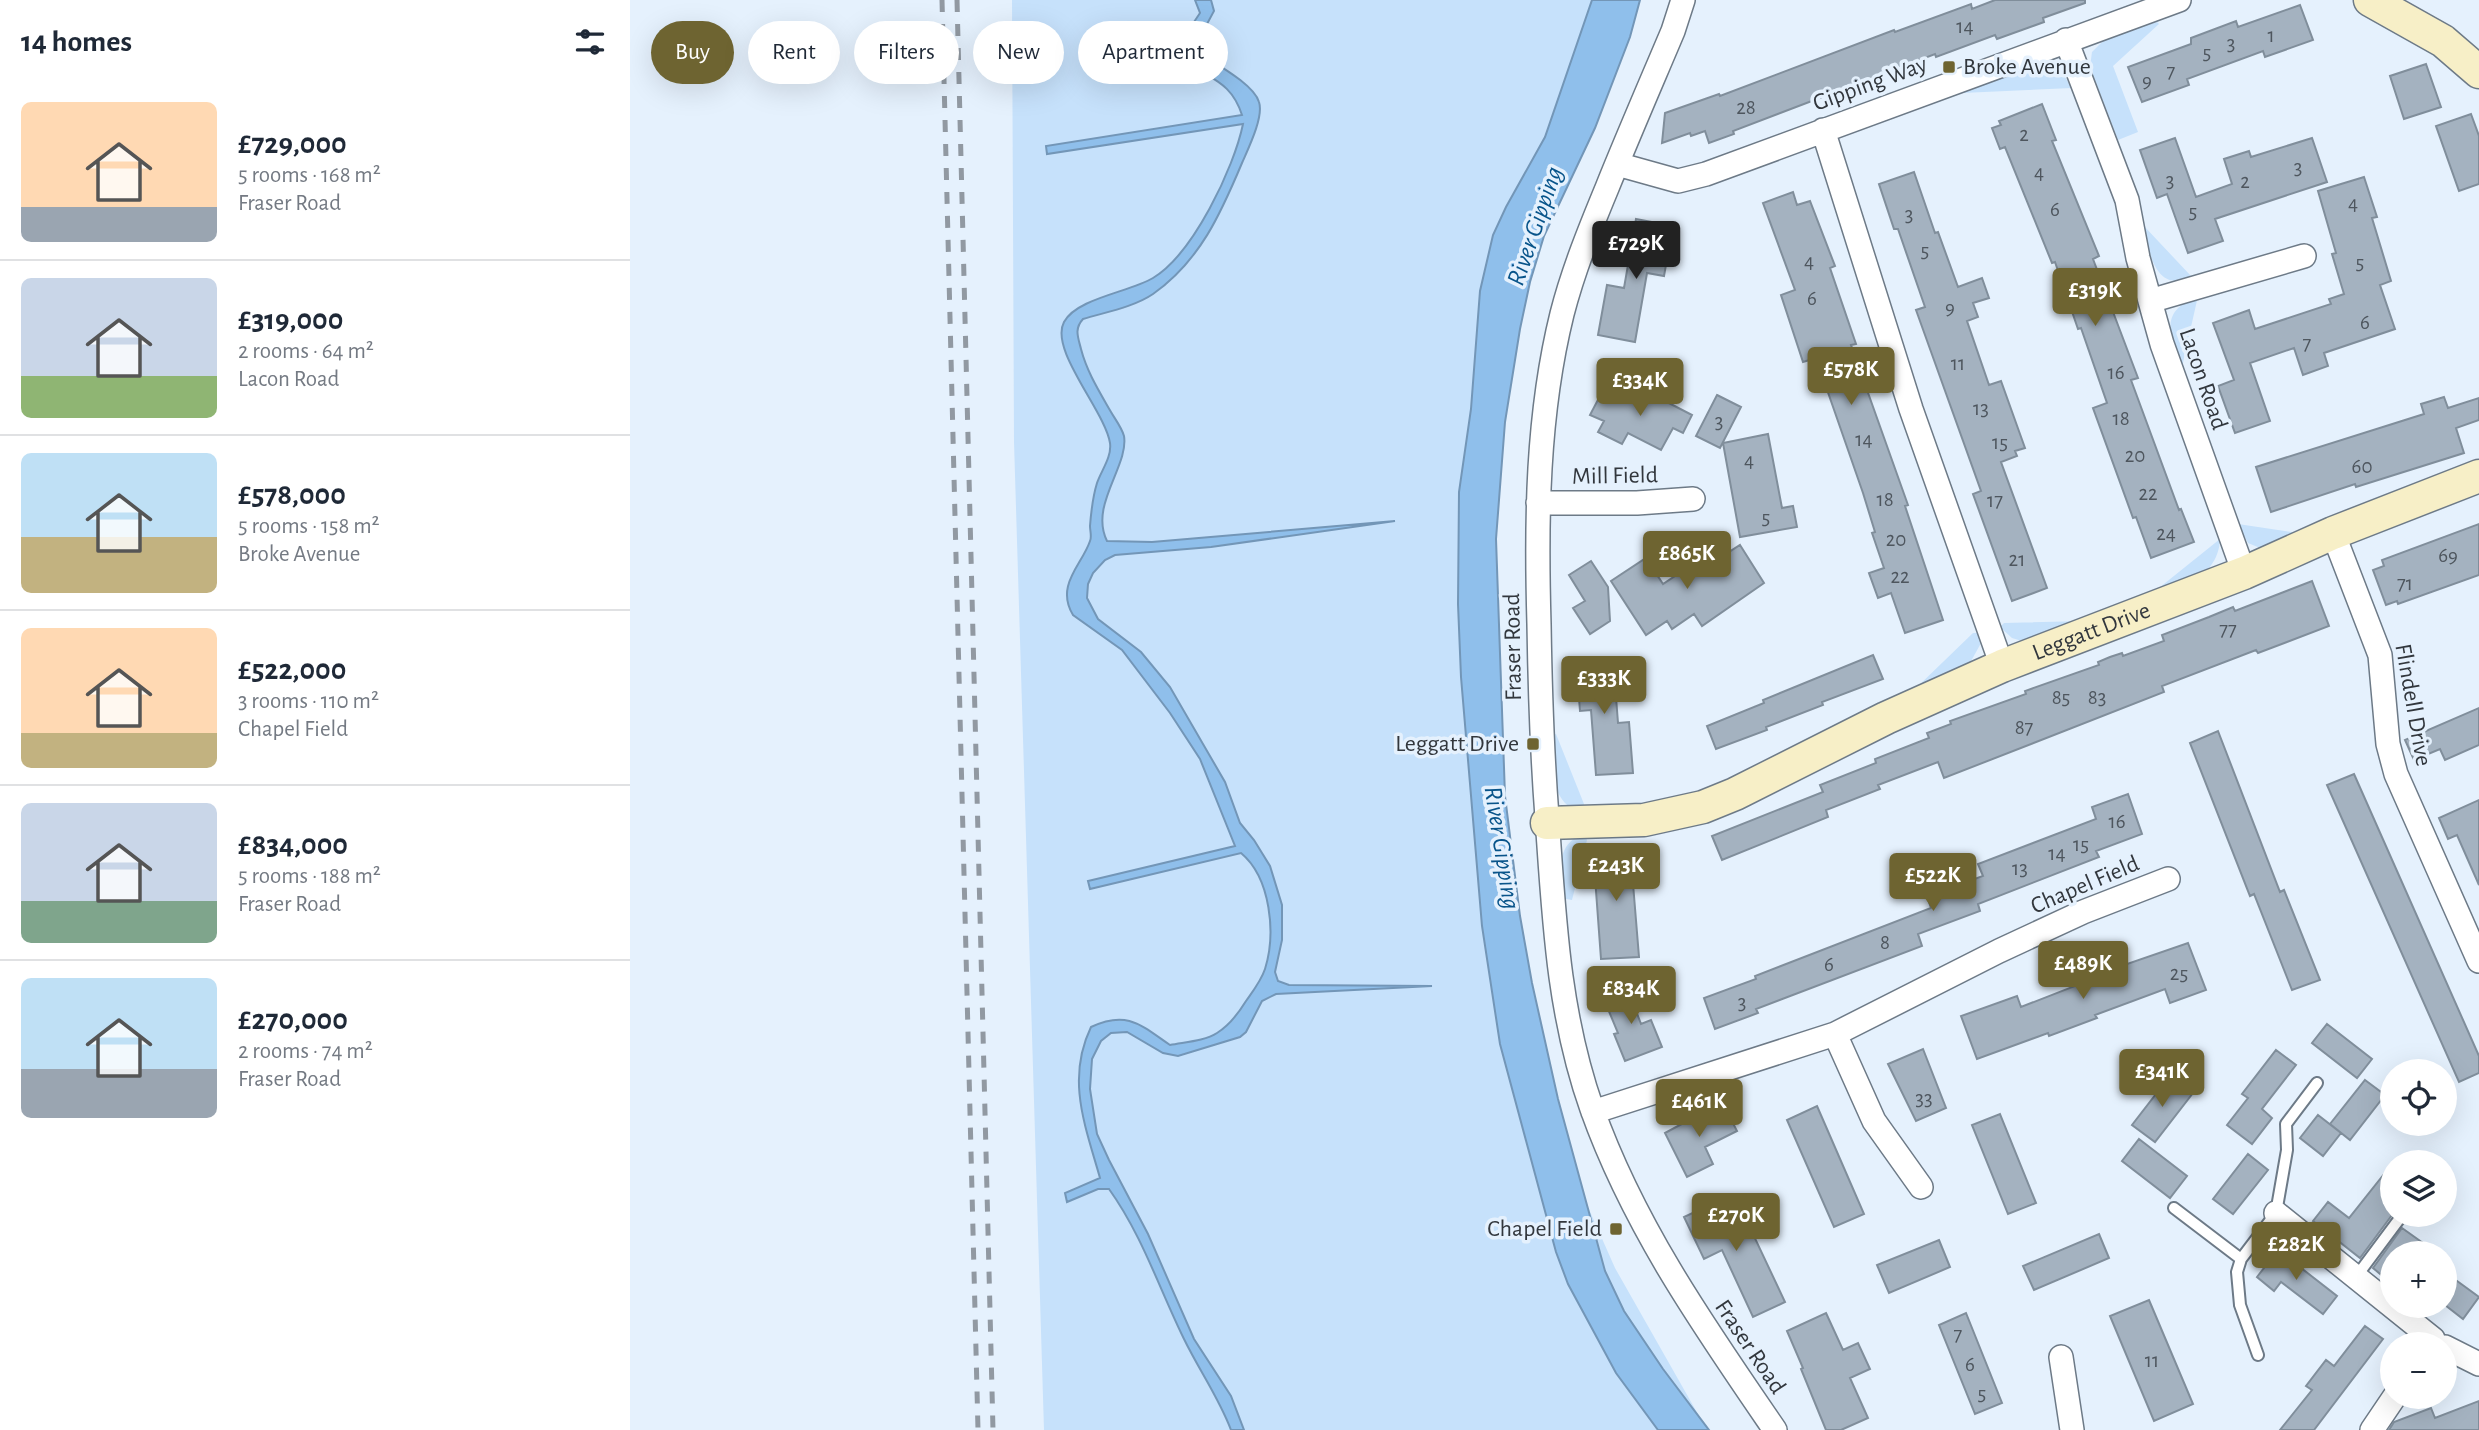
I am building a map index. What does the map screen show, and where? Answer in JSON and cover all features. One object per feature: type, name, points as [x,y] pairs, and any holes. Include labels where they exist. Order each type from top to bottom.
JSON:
[{"type":"street","name":"Fraser Road","points":[[1683,0],[1673,31],[1583,247],[1562,313],[1549,377],[1538,503],[1542,744],[1547,824],[1557,949],[1566,1017],[1574,1055],[1593,1112],[1624,1185],[1664,1262],[1776,1430]]},
{"type":"street","name":"Gipping Way","points":[[1617,164],[1678,181],[1706,174],[2179,0]]},
{"type":"street","points":[[2370,0],[2443,41],[2479,72]]},
{"type":"street","name":"Lacon Road","points":[[2066,40],[2127,200],[2138,258],[2162,344],[2244,573]]},
{"type":"street","points":[[1823,130],[1911,409],[2002,666]]},
{"type":"street","points":[[2150,301],[2304,256]]},
{"type":"street","name":"Leggatt Drive","points":[[1547,824],[1644,820],[1703,807],[1735,794],[1886,718],[2002,666],[2244,573],[2333,533],[2479,476]]},
{"type":"street","name":"Mill Field","points":[[1538,503],[1637,503],[1693,499]]},
{"type":"street","name":"Flindell Drive","points":[[2333,533],[2380,655],[2388,744],[2396,774],[2479,961]]},
{"type":"street","name":"Chapel Field","points":[[1593,1112],[1835,1034],[1999,951],[2083,912],[2168,879]]},
{"type":"street","points":[[1835,1034],[1874,1121],[1921,1187]]},
{"type":"street","points":[[2276,1213],[2422,1332]]},
{"type":"street","points":[[2457,1354],[2479,1364]]},
{"type":"street","points":[[2061,1357],[2072,1430]]},
{"type":"street","points":[[2372,1430],[2386,1409]]},
{"type":"lane","points":[[2258,1355],[2240,1305],[2237,1281],[2241,1259],[2276,1213],[2287,1150],[2287,1124],[2317,1083]]},
{"type":"lane","points":[[2174,1208],[2241,1259]]},
{"type":"lane","points":[[2356,1277],[2393,1227]]},
{"type":"shaded area","points":[[1012,0],[1608,0],[1507,279],[1481,631],[1530,1076],[1615,1268],[1707,1430],[1044,1430],[1014,442],[1012,84],[1064,84],[1064,21],[1012,21]]},
{"type":"shaded area","points":[[2157,22],[2159,24],[2113,66],[2138,132],[2118,140],[2090,67],[2092,52],[2105,39]]},
{"type":"shaded area","points":[[2037,65],[2063,74],[2072,88],[1962,93]]},
{"type":"shaded area","points":[[2143,225],[2191,276],[2169,280],[2161,275],[2151,257]]},
{"type":"shaded area","points":[[2198,296],[2182,367],[2171,335],[2172,317],[2185,302]]},
{"type":"shaded area","points":[[2238,524],[2305,534],[2265,550],[2248,543]]},
{"type":"shaded area","points":[[2220,539],[2217,554],[2202,575],[2179,589],[2139,604]]},
{"type":"shaded area","points":[[2085,621],[2025,642],[2012,638],[2000,627],[2004,623]]},
{"type":"shaded area","points":[[1973,633],[1978,633],[1981,643],[1970,663],[1914,690]]},
{"type":"shaded area","points":[[1556,734],[1584,804],[1582,812],[1571,808],[1558,792],[1553,771],[1551,736]]},
{"type":"shaded area","points":[[1583,833],[1587,840],[1572,900],[1561,898],[1560,869],[1563,852],[1574,838]]},
{"type":"water","points":[[1195,0],[1211,0],[1214,11],[1209,21],[1195,21],[1200,13]]},
{"type":"water","name":"River Gipping","points":[[1592,0],[1640,0],[1630,37],[1595,128],[1544,236],[1520,329],[1505,422],[1496,539],[1505,796],[1520,916],[1532,983],[1558,1099],[1605,1271],[1624,1311],[1709,1430],[1658,1430],[1616,1373],[1568,1284],[1556,1252],[1500,1044],[1482,926],[1461,677],[1458,604],[1459,492],[1471,409],[1480,291],[1493,235],[1545,137]]},
{"type":"water","points":[[1228,71],[1250,88],[1256,95],[1260,108],[1251,142],[1226,200],[1207,235],[1184,267],[1153,294],[1120,309],[1083,319],[1078,326],[1078,337],[1087,366],[1124,436],[1121,460],[1103,514],[1107,541],[1152,542],[1395,521],[1211,547],[1115,555],[1105,560],[1093,573],[1088,584],[1087,598],[1098,619],[1141,652],[1170,687],[1225,782],[1240,823],[1270,866],[1282,905],[1282,940],[1275,972],[1278,981],[1289,985],[1432,986],[1276,994],[1262,1001],[1246,1032],[1240,1037],[1178,1056],[1163,1053],[1127,1032],[1111,1033],[1101,1041],[1092,1059],[1090,1089],[1097,1134],[1148,1234],[1194,1339],[1231,1396],[1244,1430],[1231,1430],[1184,1339],[1141,1243],[1109,1189],[1098,1189],[1067,1202],[1065,1193],[1100,1178],[1080,1102],[1080,1065],[1091,1027],[1114,1020],[1133,1022],[1170,1045],[1212,1036],[1233,1019],[1259,982],[1268,955],[1270,924],[1265,891],[1251,864],[1241,853],[1090,889],[1088,881],[1235,846],[1200,759],[1170,713],[1122,650],[1073,615],[1068,604],[1068,585],[1091,539],[1094,493],[1108,459],[1110,443],[1099,415],[1071,364],[1061,334],[1064,322],[1080,307],[1153,278],[1183,250],[1210,209],[1221,186],[1243,124],[1047,154],[1046,146],[1242,115],[1237,102],[1222,85],[1228,84]]},
{"type":"building","points":[[1995,0],[2085,0],[2085,3],[1997,39],[1995,35],[1936,57],[1935,54],[1733,131],[1734,134],[1709,143],[1705,131],[1691,136],[1690,133],[1662,143],[1665,113],[1719,94],[1720,96],[1894,30],[1895,32],[1971,4],[1972,9]]},
{"type":"building","points":[[2300,5],[2313,40],[2265,57],[2263,51],[2187,79],[2189,85],[2142,102],[2128,67],[2191,44],[2191,38],[2236,21],[2238,27]]},
{"type":"building","points":[[2426,64],[2441,107],[2404,119],[2390,76]]},
{"type":"building","points":[[2042,104],[2056,140],[2052,141],[2099,256],[2093,259],[2138,378],[2131,380],[2179,510],[2181,509],[2194,542],[2151,558],[2136,517],[2133,518],[2093,408],[2107,403],[2081,328],[2078,329],[2055,262],[2052,263],[2005,147],[2000,149],[1992,128],[2001,125],[1999,121]]},
{"type":"building","points":[[2471,114],[2479,136],[2479,184],[2459,191],[2436,126]]},
{"type":"building","points":[[2175,138],[2196,197],[2232,184],[2224,159],[2249,151],[2251,157],[2312,138],[2327,182],[2215,219],[2223,241],[2188,253],[2167,194],[2157,198],[2140,150]]},
{"type":"building","points":[[1914,172],[1935,233],[1938,232],[1958,287],[1982,278],[1989,298],[1973,303],[1978,317],[1967,321],[1989,385],[2001,381],[2025,448],[2015,451],[2017,456],[2001,462],[2047,588],[2012,601],[1973,494],[1981,491],[1916,310],[1925,307],[1879,184]]},
{"type":"building","points":[[2364,177],[2377,217],[2372,218],[2391,281],[2380,285],[2395,329],[2324,353],[2328,366],[2303,375],[2294,348],[2250,363],[2270,421],[2235,433],[2218,386],[2234,380],[2213,323],[2249,310],[2255,329],[2331,304],[2329,299],[2344,294],[2332,254],[2336,253],[2318,191]]},
{"type":"building","points":[[1793,192],[1797,205],[1810,201],[1835,266],[1830,268],[1856,344],[1851,345],[1908,505],[1905,506],[1943,620],[1905,633],[1891,593],[1878,598],[1869,573],[1884,568],[1872,533],[1875,532],[1863,493],[1816,358],[1803,362],[1781,295],[1795,290],[1763,203]]},
{"type":"building","points":[[1636,219],[1673,226],[1664,276],[1647,273],[1635,342],[1598,335],[1607,285],[1624,288]]},
{"type":"building","points":[[1636,386],[1692,415],[1683,433],[1673,428],[1661,450],[1628,433],[1622,444],[1598,432],[1604,421],[1590,415],[1601,394],[1615,400],[1619,392],[1630,398]]},
{"type":"building","points":[[1717,395],[1741,407],[1720,448],[1696,436]]},
{"type":"building","points":[[2444,397],[2448,408],[2479,398],[2479,420],[2456,428],[2464,453],[2356,487],[2355,484],[2271,512],[2256,467],[2424,414],[2421,404]]},
{"type":"building","points":[[1768,434],[1782,508],[1793,506],[1797,527],[1740,537],[1723,443]]},
{"type":"building","points":[[2479,524],[2479,575],[2398,604],[2397,601],[2386,605],[2373,570],[2384,566],[2382,560]]},
{"type":"building","points":[[1740,545],[1764,583],[1702,626],[1694,614],[1672,629],[1667,621],[1646,635],[1611,581],[1646,558],[1663,584],[1693,564],[1698,572]]},
{"type":"building","points":[[1591,561],[1608,587],[1610,621],[1590,634],[1573,608],[1585,601],[1569,575]]},
{"type":"building","points":[[2312,581],[2329,626],[2162,686],[2164,692],[1944,778],[1938,762],[1878,785],[1880,789],[1826,810],[1828,817],[1722,860],[1712,836],[1823,792],[1820,785],[1929,738],[1927,733],[1951,724],[1950,721],[2099,665],[2098,662],[2110,657],[2122,653],[2123,656],[2164,641],[2162,635],[2233,607],[2235,611]]},
{"type":"building","points":[[1873,655],[1883,679],[1822,702],[1823,705],[1766,727],[1767,730],[1716,749],[1707,726]]},
{"type":"building","points":[[1613,658],[1618,723],[1629,722],[1633,773],[1596,775],[1591,710],[1580,711],[1576,660]]},
{"type":"building","points":[[2479,708],[2479,745],[2445,760],[2440,749],[2414,760],[2405,740]]},
{"type":"building","points":[[2218,731],[2280,892],[2284,890],[2320,980],[2292,990],[2254,894],[2250,896],[2190,743]]},
{"type":"building","points":[[2354,774],[2479,1056],[2479,1073],[2459,1082],[2457,1059],[2449,1059],[2327,785]]},
{"type":"building","points":[[2128,794],[2142,834],[2096,851],[2099,857],[1978,904],[1980,911],[1918,934],[1922,946],[1756,1009],[1758,1013],[1715,1029],[1704,998],[1931,908],[1927,896],[1983,876],[1978,864],[2096,819],[2092,807]]},
{"type":"building","points":[[2479,800],[2479,885],[2457,835],[2448,839],[2439,818]]},
{"type":"building","points":[[1630,847],[1639,957],[1601,959],[1593,850]]},
{"type":"building","points":[[2188,943],[2206,990],[2170,1003],[2165,989],[2095,1015],[2097,1018],[2049,1036],[2048,1033],[1977,1059],[1961,1016],[2017,996],[2021,1007],[2093,979],[2092,976]]},
{"type":"building","points":[[1627,987],[1641,1024],[1651,1020],[1662,1047],[1625,1061],[1614,1034],[1618,1033],[1603,997]]},
{"type":"building","points":[[2327,1024],[2372,1059],[2357,1078],[2312,1043]]},
{"type":"building","points":[[1923,1049],[1946,1108],[1916,1121],[1888,1064]]},
{"type":"building","points":[[2276,1050],[2296,1065],[2262,1109],[2272,1118],[2252,1144],[2227,1125],[2248,1098],[2242,1094]]},
{"type":"building","points":[[2170,1076],[2193,1093],[2155,1142],[2132,1125]]},
{"type":"building","points":[[2365,1080],[2380,1091],[2380,1101],[2350,1140],[2330,1124]]},
{"type":"building","points":[[1724,1106],[1737,1131],[1705,1147],[1713,1164],[1687,1177],[1665,1133]]},
{"type":"building","points":[[1817,1106],[1864,1214],[1834,1227],[1787,1120]]},
{"type":"building","points":[[2000,1114],[2036,1203],[2008,1214],[1972,1125]]},
{"type":"building","points":[[2318,1115],[2341,1133],[2323,1156],[2300,1138]]},
{"type":"building","points":[[2139,1139],[2187,1176],[2170,1198],[2122,1161]]},
{"type":"building","points":[[2248,1154],[2268,1170],[2233,1214],[2213,1199]]},
{"type":"building","points":[[2380,1179],[2380,1227],[2383,1227],[2360,1258],[2313,1221],[2328,1202],[2349,1218]]},
{"type":"building","points":[[1729,1196],[1739,1217],[1744,1215],[1785,1302],[1753,1317],[1722,1250],[1704,1259],[1684,1217]]},
{"type":"building","points":[[2402,1228],[2420,1241],[2393,1241]]},
{"type":"building","points":[[2099,1234],[2109,1258],[2034,1290],[2023,1266]]},
{"type":"building","points":[[1939,1240],[1950,1267],[1889,1293],[1877,1265]]},
{"type":"building","points":[[2278,1250],[2337,1296],[2323,1314],[2281,1282],[2274,1291],[2257,1277]]},
{"type":"building","points":[[2380,1258],[2380,1274],[2373,1268]]},
{"type":"building","points":[[2457,1281],[2479,1297],[2463,1319],[2457,1314]]},
{"type":"building","points":[[2149,1300],[2193,1404],[2154,1421],[2110,1316]]},
{"type":"building","points":[[1826,1313],[1843,1350],[1858,1343],[1870,1369],[1850,1378],[1868,1418],[1841,1430],[1826,1430],[1787,1331]]},
{"type":"building","points":[[1966,1313],[2002,1403],[1975,1414],[1939,1325]]},
{"type":"building","points":[[2365,1326],[2380,1337],[2380,1343],[2314,1430],[2280,1430],[2312,1390],[2306,1386],[2326,1360],[2334,1366]]},
{"type":"building","points":[[2479,1401],[2479,1430],[2389,1430],[2394,1422],[2428,1409],[2431,1409],[2435,1418]]},
{"type":"railway","points":[[942,0],[978,1430]]},
{"type":"railway","points":[[957,0],[993,1430]]},
{"type":"place","name":"Broke Avenue","points":[[1949,67]]},
{"type":"place","name":"Leggatt Drive","points":[[1533,744]]},
{"type":"place","name":"Chapel Field","points":[[1616,1229]]}]
